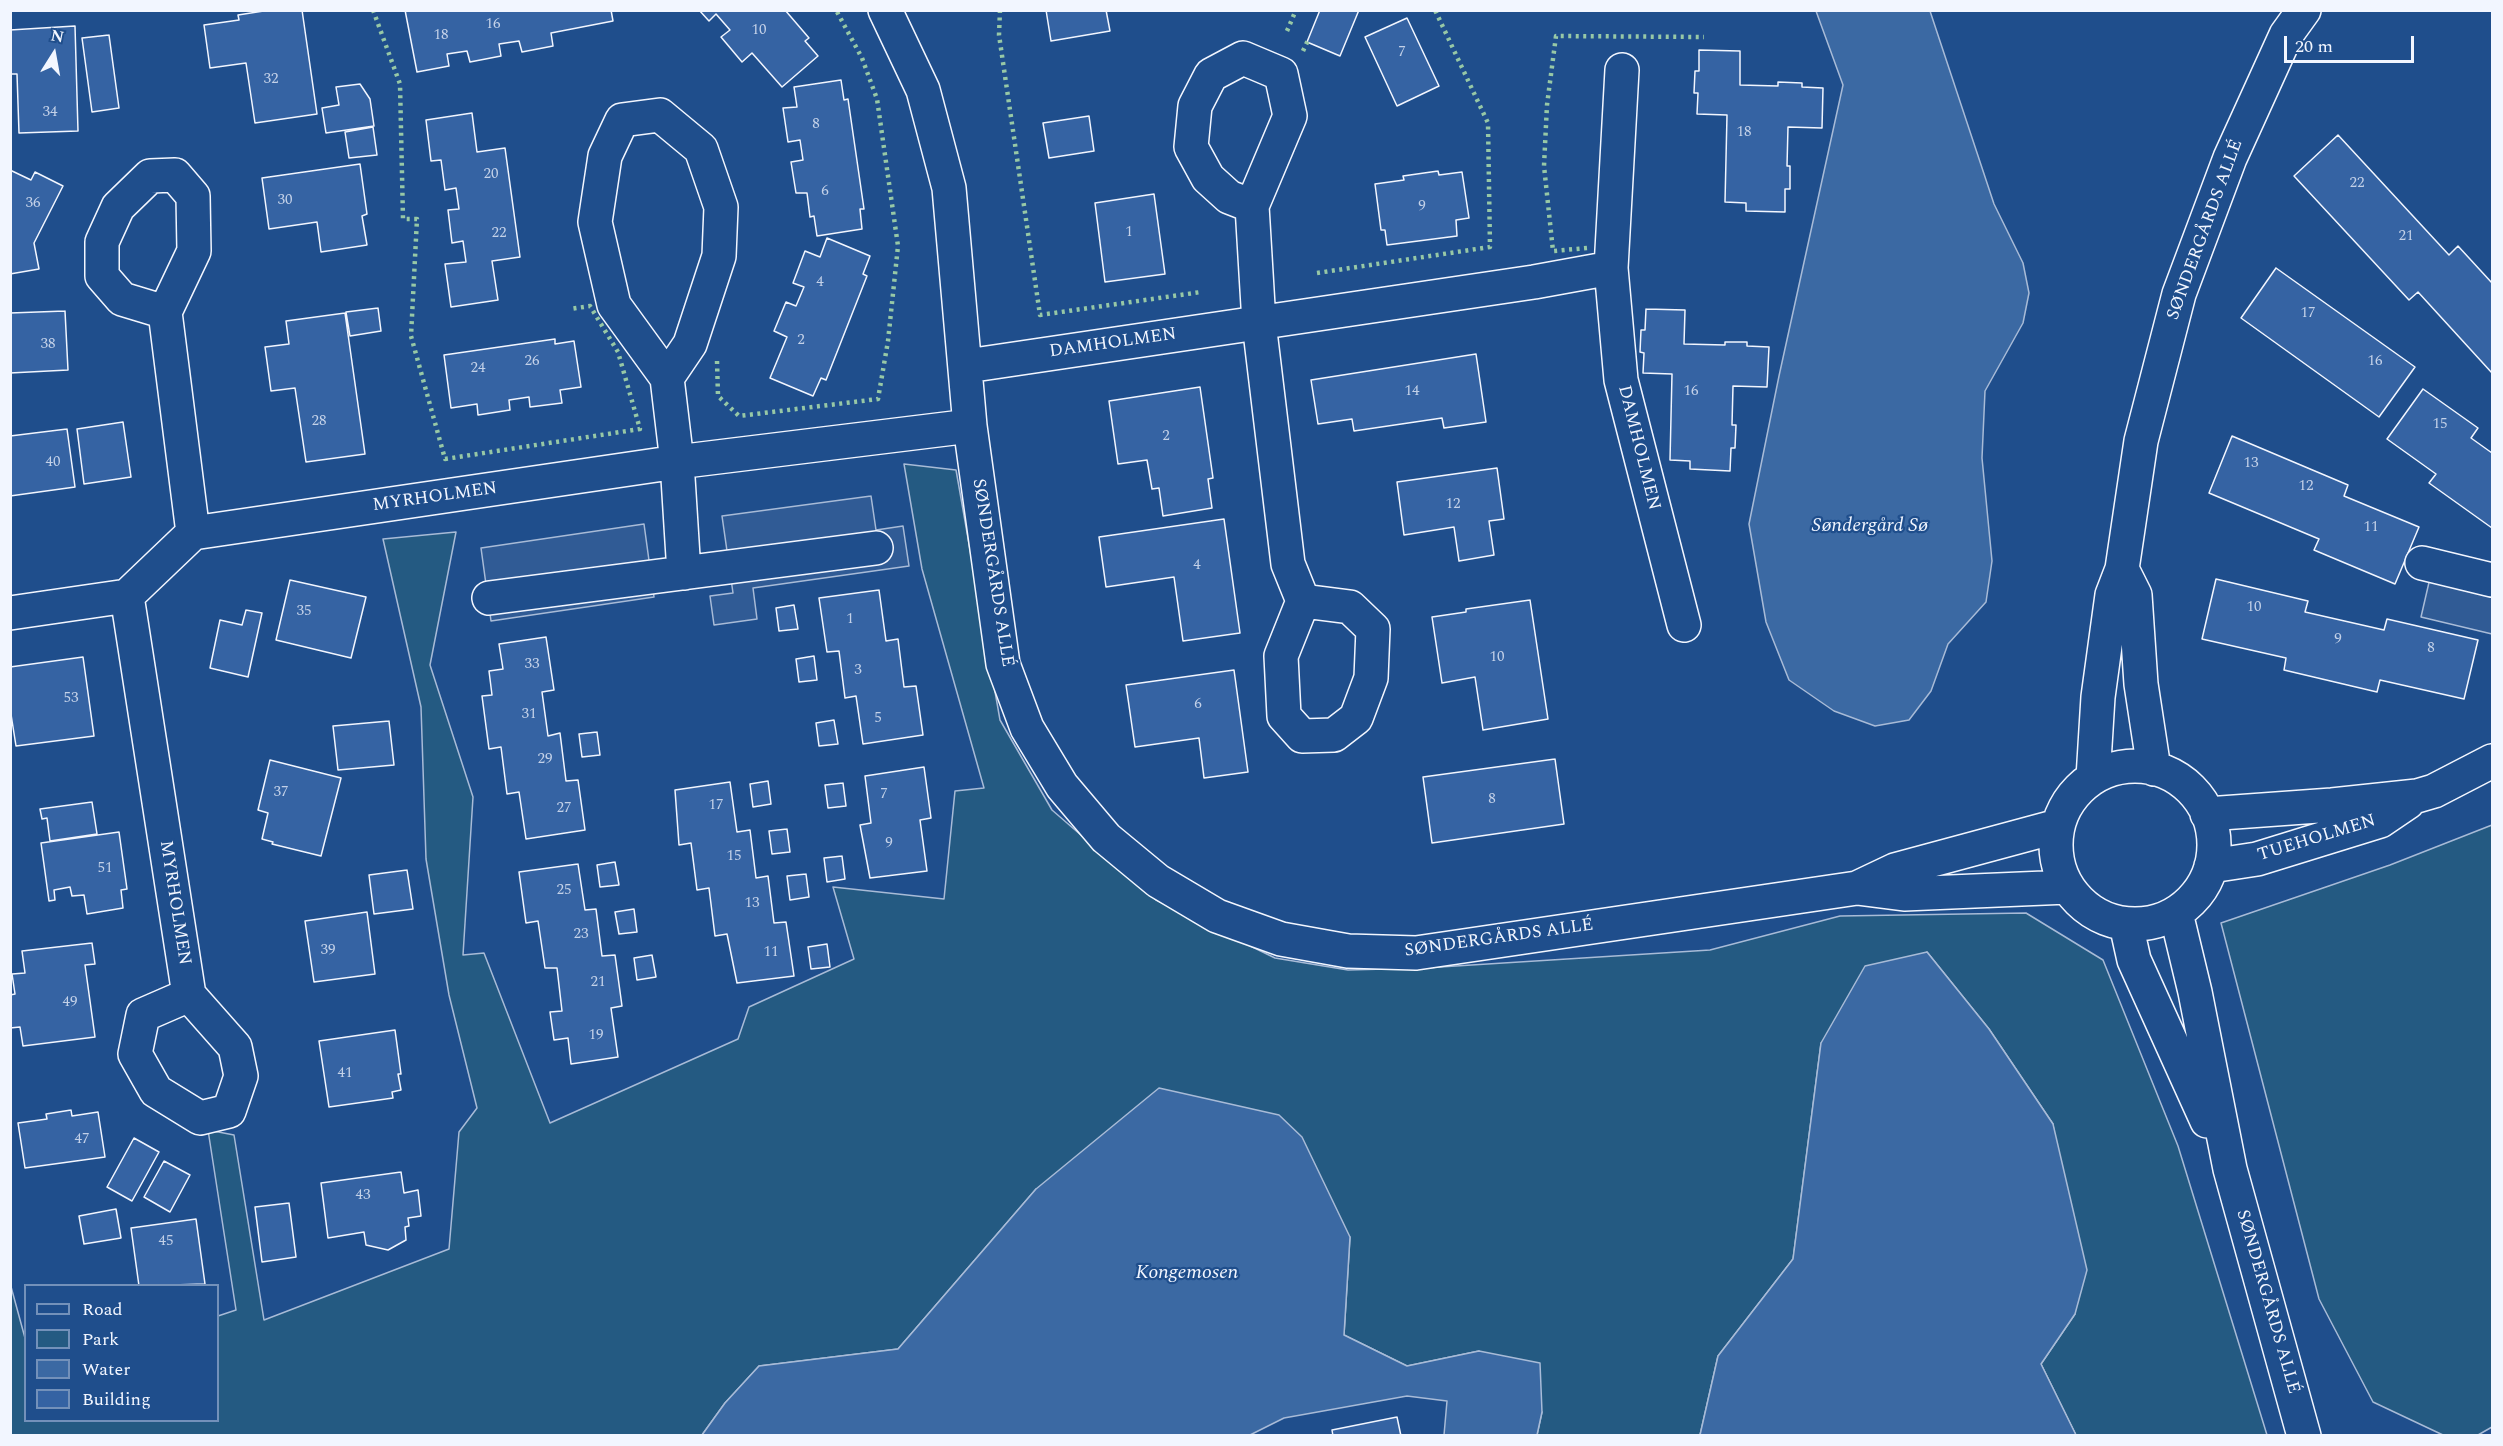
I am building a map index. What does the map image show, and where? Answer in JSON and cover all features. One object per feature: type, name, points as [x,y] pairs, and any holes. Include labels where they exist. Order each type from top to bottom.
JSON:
[{"type":"street","name":"SØNDERGÅRDS ALLÉ","points":[[885,10],[923,90],[949,188],[967,366],[970,426],[1002,664],[1027,728],[1062,786],[1106,838],[1158,881],[1217,916],[1292,941],[1348,951],[1416,953],[1857,888],[1904,894],[2068,887]]},
{"type":"street","name":"SØNDERGÅRDS ALLÉ","points":[[2093,778],[2098,698],[2112,595],[2122,569],[2141,441],[2179,294],[2230,158],[2286,35],[2304,10]]},
{"type":"street","name":"DAMHOLMEN","points":[[1622,70],[1611,268],[1621,380],[1684,625]]},
{"type":"street","points":[[667,378],[690,344],[719,256],[721,207],[701,149],[660,116],[622,120],[605,156],[595,222],[614,305],[667,378],[677,462],[684,573]]},
{"type":"street","points":[[1252,206],[1259,323],[1288,564],[1303,601]]},
{"type":"street","name":"DAMHOLMEN","points":[[967,366],[1522,284],[1611,268]]},
{"type":"street","points":[[10,613],[127,596],[193,533],[165,312]]},
{"type":"street","name":"MYRHOLMEN","points":[[193,533],[677,462],[970,426]]},
{"type":"street","points":[[489,598],[876,548]]},
{"type":"street","points":[[2422,563],[2493,580]]},
{"type":"street","points":[[2122,569],[2135,595],[2141,684],[2154,770]]},
{"type":"street","name":"MYRHOLMEN","points":[[127,596],[189,995]]},
{"type":"street","name":"TUEHOLMEN","points":[[2207,814],[2332,806],[2416,796],[2434,791],[2493,761]]},
{"type":"street","points":[[2136,767],[2154,770],[2186,785],[2207,814],[2213,834],[2211,866],[2195,896],[2176,913],[2152,922],[2126,924],[2106,919],[2089,909],[2068,887],[2058,863],[2056,839],[2058,826],[2069,802],[2093,778],[2118,768],[2136,767]]},
{"type":"street","name":"TUEHOLMEN","points":[[2211,866],[2257,859],[2380,821],[2416,796]]},
{"type":"street","name":"SØNDERGÅRDS ALLÉ","points":[[1857,888],[1895,870],[2058,826]]},
{"type":"street","name":"SØNDERGÅRDS ALLÉ","points":[[2176,913],[2195,992],[2230,1169],[2304,1436]]},
{"type":"street","name":"SØNDERGÅRDS ALLÉ","points":[[2126,924],[2134,960],[2230,1169]]},
{"type":"green space","points":[[904,464],[956,470],[1000,720],[1052,810],[1156,900],[1275,958],[1348,970],[1424,968],[1710,950],[1840,916],[2026,913],[2103,960],[2178,1146],[2267,1435],[2076,1435],[2041,1364],[2075,1314],[2053,1124],[1989,1029],[1927,952],[1821,1043],[1793,1259],[1718,1356],[1700,1435],[1537,1435],[1542,1412],[1479,1351],[1407,1366],[1344,1335],[1350,1237],[1036,1189],[898,1349],[759,1366],[725,1403],[702,1435],[11,1435],[10,1283],[24,1334],[24,1422],[219,1422],[219,1316],[236,1310],[208,1130],[234,1135],[264,1320],[449,1249],[459,1132],[477,1108],[449,995],[426,859],[421,707],[383,539],[456,532],[430,665],[473,797],[463,955],[484,953],[550,1123],[738,1039],[749,1007],[854,959],[833,887],[944,899],[955,791],[984,788],[922,569]]},
{"type":"green space","points":[[2492,825],[2492,1427],[2478,1435],[2443,1435],[2373,1402],[2319,1299],[2221,923],[2390,865]]},
{"type":"shaded area","points":[[871,496],[876,530],[903,526],[909,566],[753,588],[757,619],[714,625],[710,596],[733,593],[722,516]]},
{"type":"shaded area","points":[[644,524],[654,597],[491,621],[481,548]]},
{"type":"shaded area","points":[[2436,552],[2492,565],[2492,634],[2421,617]]},
{"type":"water","name":"Søndergård Sø","points":[[1816,11],[1930,11],[1994,204],[2023,263],[2029,293],[2023,323],[1985,391],[1982,458],[1992,561],[1986,602],[1948,644],[1931,691],[1909,720],[1875,726],[1834,711],[1789,680],[1766,622],[1749,524],[1843,85]]},
{"type":"water","points":[[1927,952],[1989,1029],[2053,1124],[2087,1270],[2075,1314],[2041,1364],[2076,1435],[1700,1435],[1718,1356],[1793,1259],[1821,1043],[1865,966]]},
{"type":"water","name":"Kongemosen","points":[[1159,1088],[1279,1115],[1302,1137],[1350,1237],[1344,1335],[1407,1366],[1479,1351],[1540,1363],[1542,1412],[1537,1435],[1444,1435],[1447,1401],[1407,1396],[1284,1418],[1250,1435],[702,1435],[725,1403],[759,1366],[898,1349],[1036,1189]]},
{"type":"building","points":[[270,10],[302,10],[317,114],[255,123],[246,63],[210,68],[204,25],[239,20],[238,15]]},
{"type":"building","points":[[405,10],[611,10],[613,21],[551,33],[553,46],[522,52],[519,41],[499,44],[501,56],[470,62],[467,51],[447,54],[449,66],[417,72]]},
{"type":"building","points":[[699,10],[785,10],[809,38],[805,41],[818,56],[782,87],[752,53],[742,62],[721,37],[730,30],[716,14],[709,21]]},
{"type":"building","points":[[1046,10],[1106,10],[1110,31],[1051,41]]},
{"type":"building","points":[[1320,10],[1359,10],[1340,56],[1307,42]]},
{"type":"building","points":[[1407,18],[1439,86],[1397,106],[1365,37]]},
{"type":"building","points":[[75,26],[78,131],[19,133],[17,74],[10,74],[10,30]]},
{"type":"building","points":[[109,35],[119,108],[92,112],[82,38]]},
{"type":"building","points":[[1699,50],[1740,51],[1740,85],[1778,86],[1778,82],[1802,83],[1802,87],[1823,88],[1822,128],[1788,127],[1787,166],[1790,166],[1790,189],[1785,189],[1785,212],[1746,211],[1746,203],[1725,202],[1727,115],[1697,114],[1698,93],[1694,93],[1695,71],[1699,71]]},
{"type":"building","points":[[841,80],[844,100],[848,99],[864,209],[860,209],[862,229],[817,236],[814,216],[810,217],[807,193],[796,193],[791,162],[803,160],[800,140],[788,142],[783,108],[797,107],[794,87]]},
{"type":"building","points":[[360,84],[370,99],[374,126],[326,133],[322,108],[339,105],[336,87]]},
{"type":"building","points":[[472,113],[477,152],[505,148],[520,257],[492,261],[498,300],[451,307],[445,264],[466,262],[463,241],[452,243],[448,210],[459,209],[456,188],[445,190],[441,160],[431,161],[426,120]]},
{"type":"building","points":[[1089,116],[1094,151],[1049,158],[1043,123]]},
{"type":"building","points":[[373,127],[377,155],[349,158],[345,132]]},
{"type":"building","points":[[2338,135],[2449,255],[2458,246],[2492,283],[2492,373],[2418,292],[2409,300],[2294,176]]},
{"type":"building","points":[[360,164],[367,214],[362,216],[367,245],[321,252],[317,222],[269,229],[262,178]]},
{"type":"building","points":[[10,170],[31,180],[35,172],[63,186],[34,243],[39,269],[10,274]]},
{"type":"building","points":[[1438,171],[1439,175],[1462,172],[1469,218],[1456,220],[1457,236],[1387,245],[1385,230],[1381,230],[1375,184],[1404,180],[1403,176]]},
{"type":"building","points":[[1154,194],[1165,274],[1105,282],[1095,203]]},
{"type":"building","points":[[827,238],[870,256],[863,274],[867,276],[826,380],[821,378],[813,396],[770,378],[787,337],[774,331],[786,302],[796,306],[804,287],[793,283],[805,251],[820,257]]},
{"type":"building","points":[[2276,268],[2415,367],[2379,417],[2241,318]]},
{"type":"building","points":[[378,308],[381,331],[350,336],[346,312]]},
{"type":"building","points":[[1646,309],[1685,310],[1684,344],[1725,345],[1725,342],[1747,342],[1747,346],[1769,347],[1767,387],[1733,386],[1732,425],[1736,425],[1735,448],[1731,448],[1730,471],[1690,469],[1690,461],[1670,460],[1672,374],[1643,373],[1644,353],[1640,352],[1641,330],[1645,330]]},
{"type":"building","points":[[65,311],[68,370],[10,373],[10,313]]},
{"type":"building","points":[[345,313],[365,454],[306,462],[295,388],[271,391],[265,347],[289,344],[286,321]]},
{"type":"building","points":[[555,339],[555,344],[574,341],[581,387],[560,390],[562,403],[530,407],[529,397],[509,400],[510,410],[478,415],[477,404],[451,408],[444,355]]},
{"type":"building","points":[[1476,354],[1486,422],[1444,428],[1442,418],[1354,431],[1352,419],[1318,424],[1311,380]]},
{"type":"building","points":[[1200,387],[1213,478],[1208,479],[1212,508],[1163,516],[1159,488],[1152,489],[1147,460],[1118,464],[1109,401]]},
{"type":"building","points":[[2423,389],[2478,428],[2471,438],[2492,453],[2492,528],[2429,483],[2436,474],[2387,439]]},
{"type":"building","points":[[123,422],[131,477],[84,484],[77,429]]},
{"type":"building","points":[[67,429],[75,487],[10,496],[10,436]]},
{"type":"building","points":[[2232,436],[2348,485],[2344,496],[2419,527],[2395,584],[2314,550],[2319,539],[2209,493]]},
{"type":"building","points":[[1497,468],[1504,519],[1489,521],[1494,555],[1459,561],[1454,527],[1404,535],[1397,482]]},
{"type":"building","points":[[1224,519],[1240,633],[1183,641],[1174,577],[1106,587],[1099,537]]},
{"type":"building","points":[[2216,579],[2308,601],[2305,612],[2384,630],[2387,619],[2478,640],[2464,699],[2380,680],[2377,692],[2284,670],[2286,658],[2202,639]]},
{"type":"building","points":[[290,580],[366,597],[351,658],[276,640]]},
{"type":"building","points":[[879,590],[886,641],[898,639],[904,687],[916,686],[923,735],[863,744],[856,696],[845,698],[839,651],[827,652],[819,598]]},
{"type":"building","points":[[1530,600],[1548,719],[1483,730],[1475,677],[1442,683],[1432,617],[1466,612],[1466,609]]},
{"type":"building","points":[[794,605],[798,629],[779,631],[776,608]]},
{"type":"building","points":[[246,610],[262,613],[248,677],[210,668],[220,620],[242,625]]},
{"type":"building","points":[[546,637],[554,690],[542,692],[548,736],[560,733],[566,781],[578,780],[585,830],[526,839],[519,792],[507,794],[501,747],[489,749],[482,696],[492,695],[489,671],[503,669],[499,644]]},
{"type":"building","points":[[814,656],[817,680],[799,682],[796,659]]},
{"type":"building","points":[[83,657],[94,736],[16,746],[10,708],[10,667]]},
{"type":"building","points":[[1234,670],[1248,772],[1204,778],[1199,738],[1135,747],[1126,685]]},
{"type":"building","points":[[834,720],[838,744],[819,746],[816,723]]},
{"type":"building","points":[[389,721],[394,765],[338,770],[333,726]]},
{"type":"building","points":[[597,732],[600,755],[582,757],[579,734]]},
{"type":"building","points":[[1555,759],[1564,824],[1432,843],[1423,777]]},
{"type":"building","points":[[270,760],[341,778],[321,856],[272,844],[273,842],[262,839],[268,813],[258,810]]},
{"type":"building","points":[[924,767],[931,818],[920,820],[927,871],[870,878],[860,825],[871,823],[865,776]]},
{"type":"building","points":[[768,781],[771,804],[753,807],[750,784]]},
{"type":"building","points":[[730,782],[737,832],[750,830],[756,878],[768,876],[774,923],[786,922],[794,976],[737,983],[727,934],[715,936],[709,888],[697,890],[691,843],[679,845],[675,790]]},
{"type":"building","points":[[843,783],[846,806],[828,808],[825,785]]},
{"type":"building","points":[[92,802],[97,834],[50,841],[47,818],[42,819],[40,809]]},
{"type":"building","points":[[787,829],[790,852],[772,854],[769,831]]},
{"type":"building","points":[[119,832],[127,889],[121,890],[123,908],[87,914],[84,895],[72,896],[70,887],[54,890],[55,900],[49,901],[41,843]]},
{"type":"building","points":[[842,856],[845,879],[827,882],[824,858]]},
{"type":"building","points":[[615,862],[619,885],[600,887],[597,865]]},
{"type":"building","points":[[578,864],[585,910],[596,909],[602,956],[615,955],[622,1006],[611,1008],[618,1057],[571,1064],[568,1038],[554,1040],[550,1012],[562,1011],[557,968],[545,968],[538,921],[526,923],[519,872]]},
{"type":"building","points":[[407,870],[413,909],[374,914],[369,875]]},
{"type":"building","points":[[806,874],[809,897],[790,900],[787,876]]},
{"type":"building","points":[[634,909],[637,932],[619,934],[615,912]]},
{"type":"building","points":[[367,912],[375,974],[314,982],[305,921]]},
{"type":"building","points":[[92,943],[95,964],[85,965],[95,1037],[23,1046],[20,1027],[10,1028],[10,995],[15,994],[12,974],[25,973],[22,951]]},
{"type":"building","points":[[827,944],[830,967],[811,969],[808,947]]},
{"type":"building","points":[[652,955],[656,977],[637,980],[634,958]]},
{"type":"building","points":[[395,1030],[401,1090],[392,1092],[393,1098],[329,1107],[319,1041]]},
{"type":"building","points":[[71,1110],[72,1116],[98,1112],[105,1157],[25,1168],[18,1123],[47,1119],[46,1114]]},
{"type":"building","points":[[134,1138],[159,1152],[132,1201],[107,1187]]},
{"type":"building","points":[[164,1161],[190,1175],[170,1212],[144,1197]]},
{"type":"building","points":[[401,1172],[404,1193],[418,1190],[421,1216],[408,1218],[409,1226],[405,1227],[406,1240],[388,1250],[366,1245],[364,1232],[328,1238],[321,1183]]},
{"type":"building","points":[[289,1203],[296,1257],[262,1262],[255,1207]]},
{"type":"building","points":[[116,1209],[121,1238],[84,1244],[79,1216]]},
{"type":"building","points":[[196,1219],[205,1284],[139,1284],[131,1228]]},
{"type":"building","points":[[1397,1417],[1401,1436],[1333,1436],[1332,1430]]},
{"type":"hedge","points":[[373,10],[400,84],[403,219],[417,219],[411,336],[445,459],[640,429],[618,352],[590,306],[570,309]]},
{"type":"hedge","points":[[717,361],[718,396],[739,416],[878,399],[888,341],[898,246],[877,99],[862,58],[836,10]]},
{"type":"hedge","points":[[1000,10],[999,35],[1040,315],[1201,292]]},
{"type":"hedge","points":[[1287,31],[1296,10]]},
{"type":"hedge","points":[[1317,273],[1490,247],[1488,123],[1435,10]]},
{"type":"hedge","points":[[1587,248],[1553,251],[1544,166],[1547,105],[1556,36],[1704,37]]},
{"type":"hedge","points":[[1303,51],[1309,38]]}]
